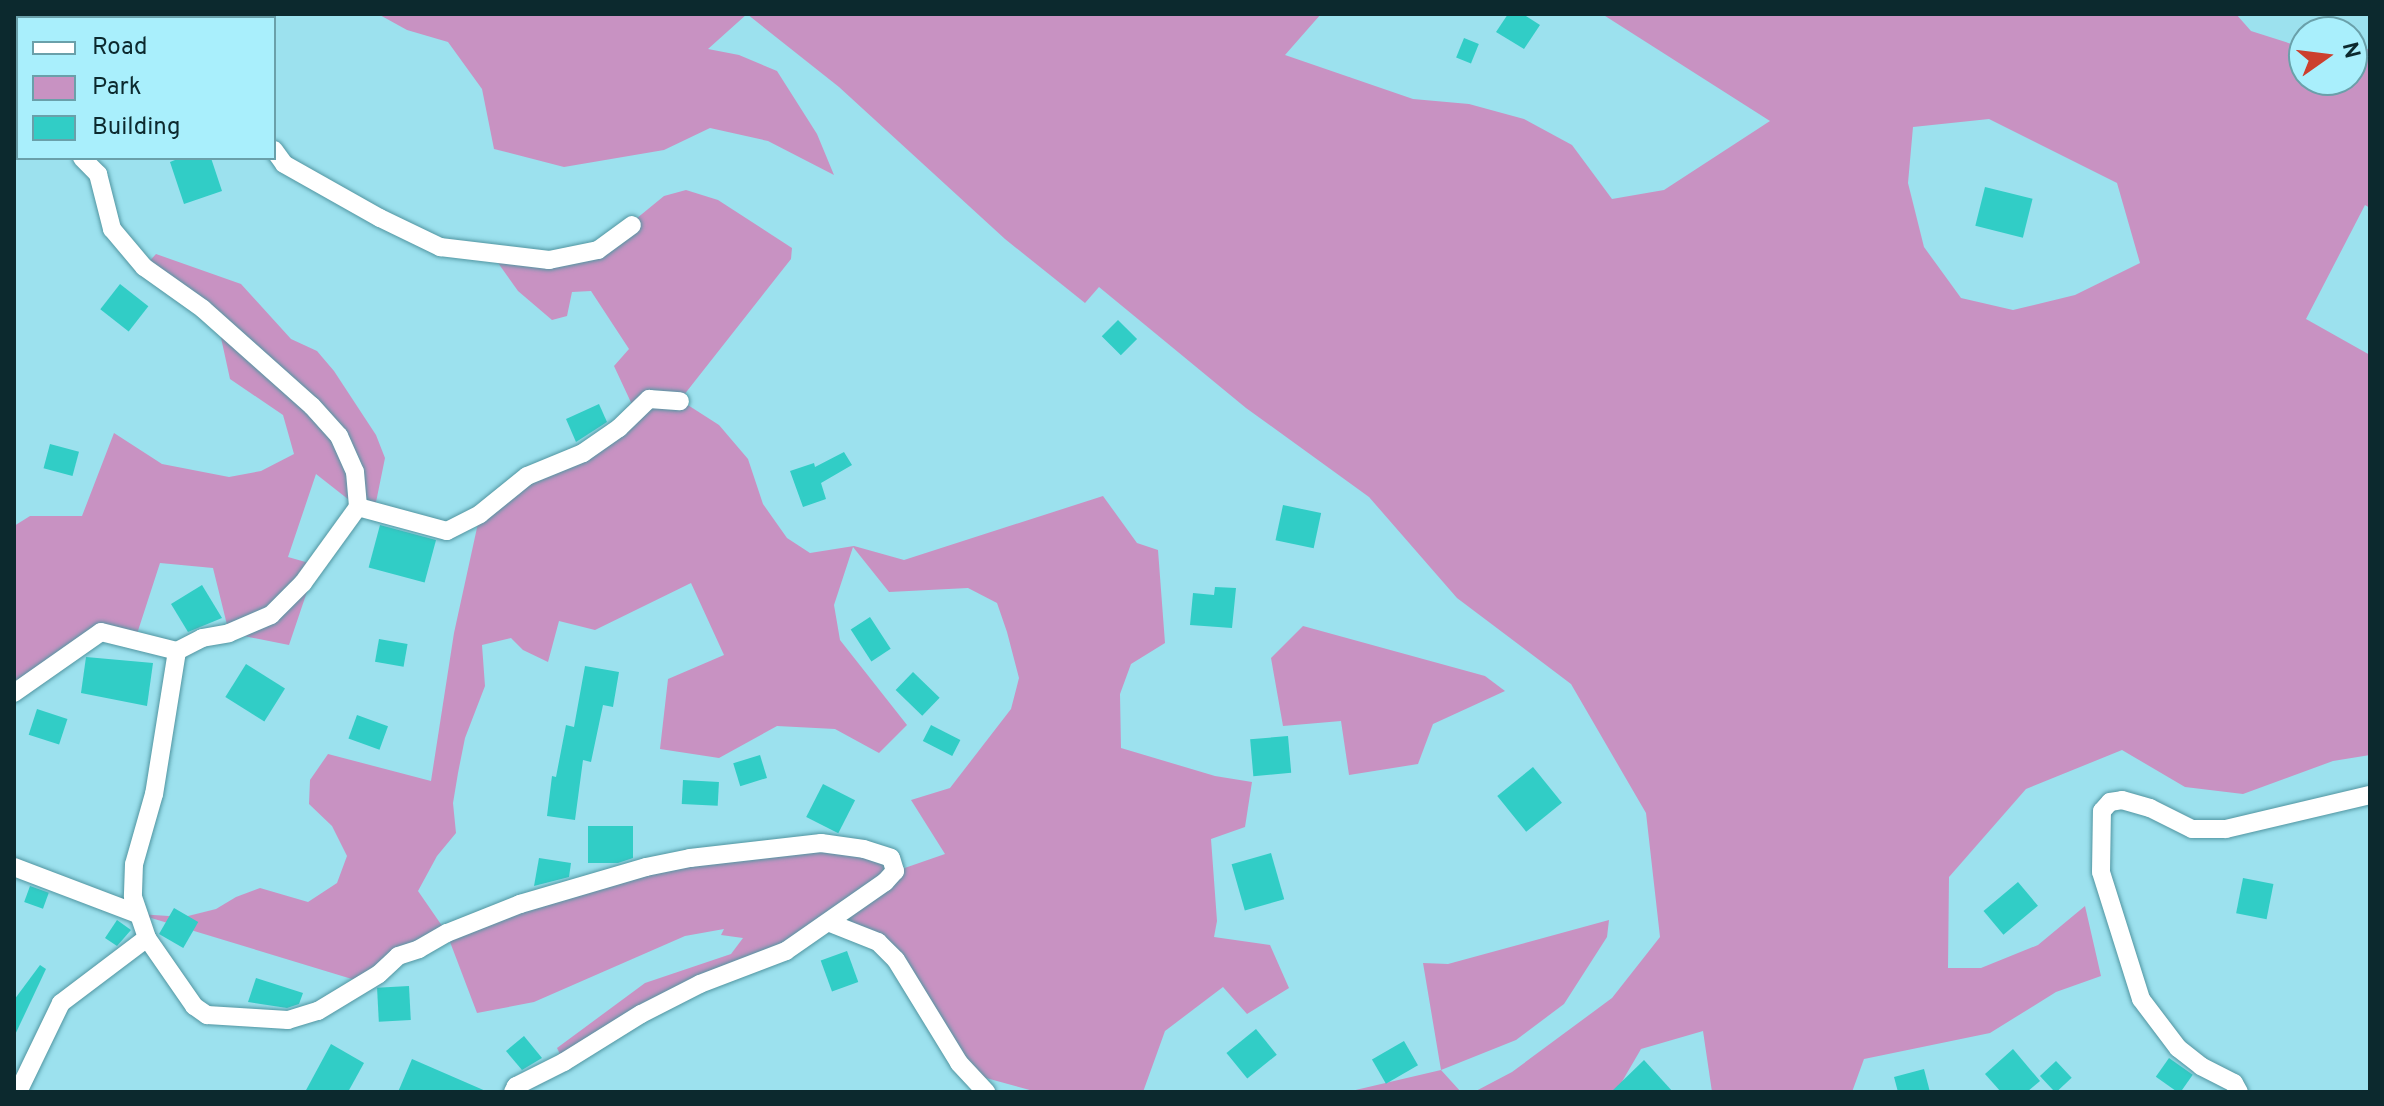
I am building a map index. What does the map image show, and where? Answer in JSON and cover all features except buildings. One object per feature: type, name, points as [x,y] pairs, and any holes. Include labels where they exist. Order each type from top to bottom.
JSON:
[{"type":"street","points":[[276,153],[284,164],[380,218],[440,247],[549,260],[598,250],[632,225]]},
{"type":"street","points":[[14,693],[101,632],[177,651],[202,638],[249,626],[278,610],[340,536],[358,507],[355,472],[339,436],[312,406],[252,357],[203,309],[144,267],[112,229],[99,166]]},
{"type":"street","points":[[358,507],[447,531],[480,514],[527,476],[583,453],[619,428],[649,399],[680,401]]},
{"type":"street","points":[[177,651],[154,794],[134,864],[133,897],[147,938],[194,1006],[207,1015],[288,1020],[318,1011],[379,974],[398,956],[419,949],[447,933],[520,904],[646,867],[690,858],[821,843],[864,849],[891,858],[895,871],[885,882],[786,951],[700,984],[641,1014],[564,1062],[516,1086],[513,1092]]},
{"type":"street","points":[[2239,1092],[2234,1083],[2201,1066],[2178,1048],[2141,999],[2101,872],[2102,811],[2110,802],[2122,800],[2150,808],[2192,829],[2226,829],[2370,795]]},
{"type":"street","points":[[14,867],[138,914]]},
{"type":"street","points":[[830,923],[878,942],[896,960],[959,1063],[986,1092]]},
{"type":"street","points":[[18,1092],[61,1003],[147,938]]},
{"type":"green space","points":[[378,14],[747,14],[708,49],[739,55],[777,71],[817,134],[834,175],[768,141],[710,128],[664,150],[564,167],[494,149],[482,89],[448,42],[407,30]]},
{"type":"green space","points":[[747,14],[1321,14],[1285,55],[1413,99],[1469,104],[1524,119],[1572,145],[1612,199],[1664,190],[1770,121],[1602,14],[2236,14],[2251,31],[2288,43],[2288,96],[2368,96],[2370,49],[2370,208],[2365,205],[2306,319],[2370,355],[2370,755],[2333,761],[2243,794],[2185,787],[2122,750],[2026,789],[1949,877],[1948,968],[1981,968],[2038,945],[2085,906],[2101,976],[2056,992],[1990,1033],[1864,1059],[1852,1092],[1712,1092],[1703,1031],[1641,1049],[1616,1092],[1474,1092],[1512,1072],[1612,998],[1660,937],[1646,813],[1571,684],[1457,598],[1369,497],[1246,408],[1099,287],[1085,303],[1005,239],[839,87]],"holes":[[[1989,119],[2117,183],[2140,263],[2075,295],[2013,310],[1961,298],[1924,247],[1908,183],[1913,127]]]},
{"type":"green space","points":[[686,190],[718,200],[792,248],[791,259],[680,400],[719,425],[748,459],[763,504],[787,538],[810,553],[854,546],[904,560],[1103,496],[1137,543],[1158,550],[1165,643],[1131,664],[1120,694],[1121,748],[1215,776],[1252,782],[1245,827],[1211,839],[1217,921],[1214,937],[1270,945],[1289,988],[1247,1014],[1223,987],[1165,1031],[1143,1092],[1037,1092],[975,1075],[908,968],[830,923],[564,1062],[557,1048],[645,983],[731,954],[743,938],[721,935],[724,929],[685,936],[534,1002],[477,1013],[447,934],[365,983],[138,914],[184,917],[216,909],[260,888],[308,902],[337,883],[347,856],[332,826],[309,804],[310,780],[328,754],[431,781],[454,633],[480,514],[583,453],[635,411],[614,366],[629,349],[591,291],[572,292],[567,316],[552,320],[518,291],[491,253],[598,250],[664,196]],"holes":[[[853,547],[889,592],[968,588],[997,603],[1019,678],[1011,709],[950,788],[911,800],[945,854],[896,871],[864,849],[690,858],[447,933],[418,891],[437,856],[456,833],[453,803],[458,773],[465,738],[485,686],[482,645],[511,638],[523,650],[548,662],[559,621],[595,630],[691,583],[724,655],[668,679],[660,749],[719,758],[777,726],[835,729],[879,753],[907,725],[840,640],[834,605]]]},
{"type":"green space","points":[[156,254],[241,284],[291,339],[317,351],[334,371],[376,435],[385,458],[374,512],[358,507],[316,474],[288,557],[316,565],[289,645],[229,633],[213,568],[160,563],[135,640],[101,632],[14,693],[14,526],[30,516],[82,516],[114,433],[162,464],[229,477],[261,471],[294,454],[283,415],[230,379],[218,324],[144,267]]},
{"type":"green space","points":[[1303,626],[1485,676],[1505,691],[1433,724],[1418,764],[1349,775],[1341,721],[1283,726],[1271,658]]},
{"type":"green space","points":[[1609,920],[1607,937],[1564,1004],[1516,1040],[1441,1070],[1423,963],[1448,964]]},
{"type":"green space","points":[[1441,1070],[1461,1092],[1347,1092]]}]
